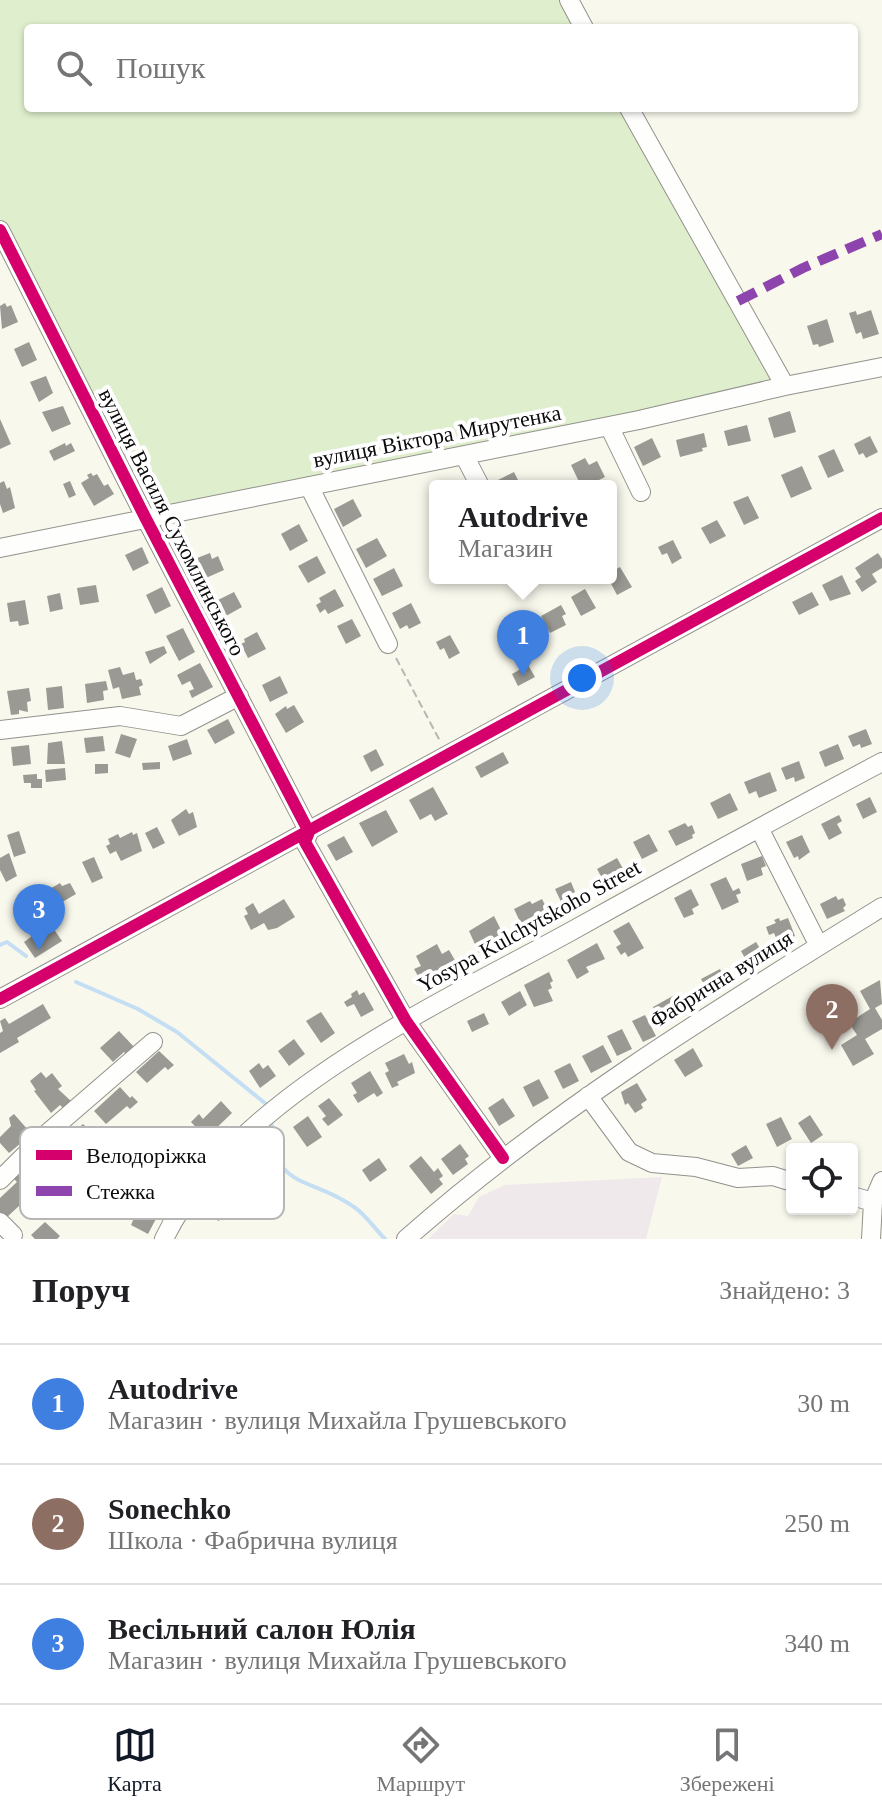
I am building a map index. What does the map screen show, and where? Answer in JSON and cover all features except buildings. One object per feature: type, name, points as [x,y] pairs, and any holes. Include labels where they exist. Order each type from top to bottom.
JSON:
[{"type":"street","points":[[569,0],[582,24]]},
{"type":"street","points":[[631,112],[785,386]]},
{"type":"street","name":"вулиця Василя Сухомлинського","points":[[0,230],[309,832],[305,842],[406,1021]]},
{"type":"street","name":"вулиця Віктора Мирутенка","points":[[0,548],[609,426],[882,367]]},
{"type":"street","points":[[609,426],[641,492]]},
{"type":"street","points":[[464,455],[477,480]]},
{"type":"street","points":[[309,486],[388,644]]},
{"type":"street","points":[[0,999],[882,518]]},
{"type":"street","points":[[0,730],[120,716],[181,726],[239,696]]},
{"type":"street","name":"Yosypa Kulchytskoho Street","points":[[254,1127],[319,1076],[406,1021],[882,762]]},
{"type":"street","points":[[759,828],[819,946]]},
{"type":"street","name":"Фабрична вулиця","points":[[406,1239],[503,1158],[666,1041],[882,907]]},
{"type":"street","points":[[406,1021],[503,1158]]},
{"type":"street","points":[[55,1127],[153,1042]]},
{"type":"street","points":[[588,1096],[629,1152],[652,1163],[696,1167],[738,1178],[773,1176],[786,1180]]},
{"type":"street","points":[[0,1180],[20,1160]]},
{"type":"street","points":[[871,1239],[873,1202],[882,1181]]},
{"type":"street","points":[[858,1198],[873,1202]]},
{"type":"street","name":"Yosypa Kulchytskoho Street","points":[[164,1239],[174,1219]]},
{"type":"path","points":[[388,644],[449,755]]},
{"type":"shaded area","points":[[662,1177],[646,1239],[428,1239],[454,1214],[468,1216],[479,1197],[505,1185]]},
{"type":"green space","points":[[0,0],[567,0],[580,24],[24,24],[24,112],[627,112],[782,384],[149,518],[0,219]]},
{"type":"waterway","points":[[0,945],[7,942],[26,956]]},
{"type":"waterway","points":[[76,982],[138,1009],[177,1032],[266,1104]]},
{"type":"waterway","points":[[284,1168],[297,1179],[354,1207],[385,1239]]},
{"type":"marked path","points":[[738,301],[803,268],[882,234]]},
{"type":"cycle path","points":[[0,230],[309,832],[305,842],[406,1021],[503,1158]]},
{"type":"cycle path","points":[[0,999],[882,518]]},
{"type":"place","name":"Autodrive","points":[[523,676]]},
{"type":"place","name":"Весільний салон Юлія","points":[[39,950]]},
{"type":"place","name":"Sonechko","points":[[832,1050]]}]
